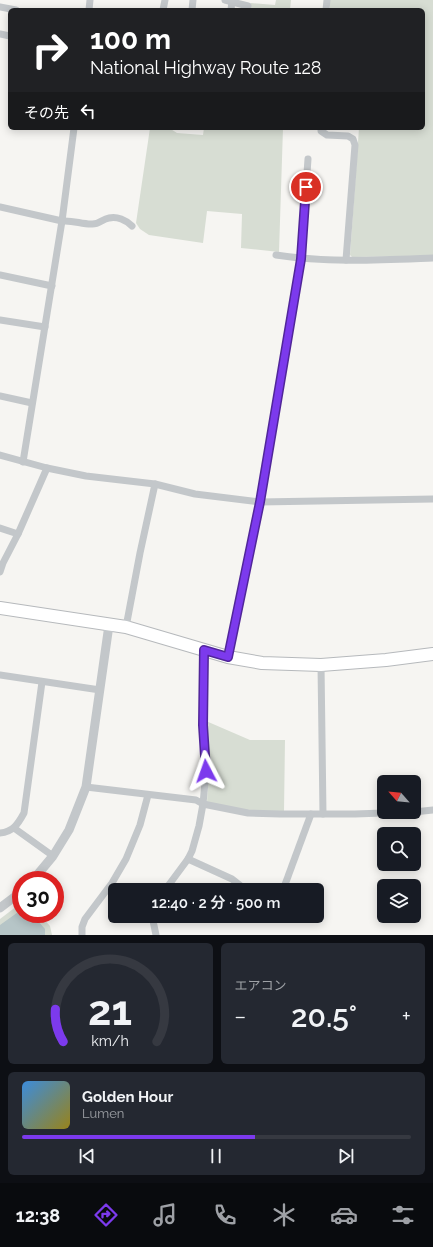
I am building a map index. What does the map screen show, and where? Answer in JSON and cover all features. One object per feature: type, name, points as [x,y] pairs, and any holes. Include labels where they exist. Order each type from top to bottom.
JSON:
[{"type":"highway","points":[[0,608],[126,627],[228,657],[262,663],[321,665],[386,660],[433,654]]},
{"type":"street","points":[[229,0],[248,6]]},
{"type":"street","points":[[23,462],[62,221],[74,130]]},
{"type":"street","points":[[321,130],[327,136],[348,136],[353,139],[355,145],[346,260]]},
{"type":"street","points":[[228,657],[260,502],[301,259],[308,159]]},
{"type":"street","points":[[0,207],[62,221],[71,220],[92,225],[108,218],[120,218],[132,226]]},
{"type":"street","points":[[276,255],[301,259],[346,260],[433,258]]},
{"type":"street","points":[[0,275],[52,286]]},
{"type":"street","points":[[0,320],[45,328]]},
{"type":"street","points":[[0,396],[32,403]]},
{"type":"street","points":[[0,455],[47,468],[86,476],[155,484],[195,494],[260,502],[433,500]]},
{"type":"street","points":[[0,572],[47,468]]},
{"type":"street","points":[[126,627],[155,484]]},
{"type":"street","points":[[0,528],[18,534]]},
{"type":"street","points":[[40,871],[53,856],[69,830],[86,787],[109,625]]},
{"type":"street","points":[[169,883],[188,859],[192,850],[203,804],[206,771],[203,725],[204,650]]},
{"type":"street","points":[[321,665],[322,814]]},
{"type":"street","points":[[0,676],[100,690]]},
{"type":"street","points":[[0,833],[7,833],[14,828],[24,813],[42,682]]},
{"type":"street","points":[[86,787],[196,800],[203,804],[248,813],[377,813]]},
{"type":"street","points":[[82,935],[82,927],[85,919],[112,883],[126,859],[140,825],[148,795]]},
{"type":"street","points":[[421,811],[433,810]]},
{"type":"street","points":[[286,883],[311,814]]},
{"type":"street","points":[[14,828],[53,856]]},
{"type":"street","points":[[188,859],[236,883]]},
{"type":"street","points":[[0,908],[12,899]]},
{"type":"street","points":[[153,923],[156,935]]},
{"type":"shaded area","points":[[276,0],[291,0],[290,8],[251,8],[251,3],[275,5]]},
{"type":"shaded area","points":[[330,0],[433,0],[433,256],[352,257],[350,255],[359,130],[425,130],[425,8],[330,8]]},
{"type":"shaded area","points":[[150,130],[172,130],[177,133],[203,135],[204,130],[283,130],[279,252],[241,248],[242,214],[207,211],[203,243],[149,235],[140,229],[136,223]]},
{"type":"shaded area","points":[[206,721],[250,740],[285,740],[284,812],[247,811],[207,802],[209,768]]},
{"type":"shaded area","points":[[12,910],[12,923],[47,923],[50,926],[52,935],[0,935],[0,919]]},
{"type":"shaded area","points":[[12,916],[12,923],[40,923],[45,929],[45,935],[0,935],[0,925]]},
{"type":"route","points":[[206,771],[203,725],[205,679],[204,650],[228,657],[260,502],[280,376],[301,259],[306,187]]}]
